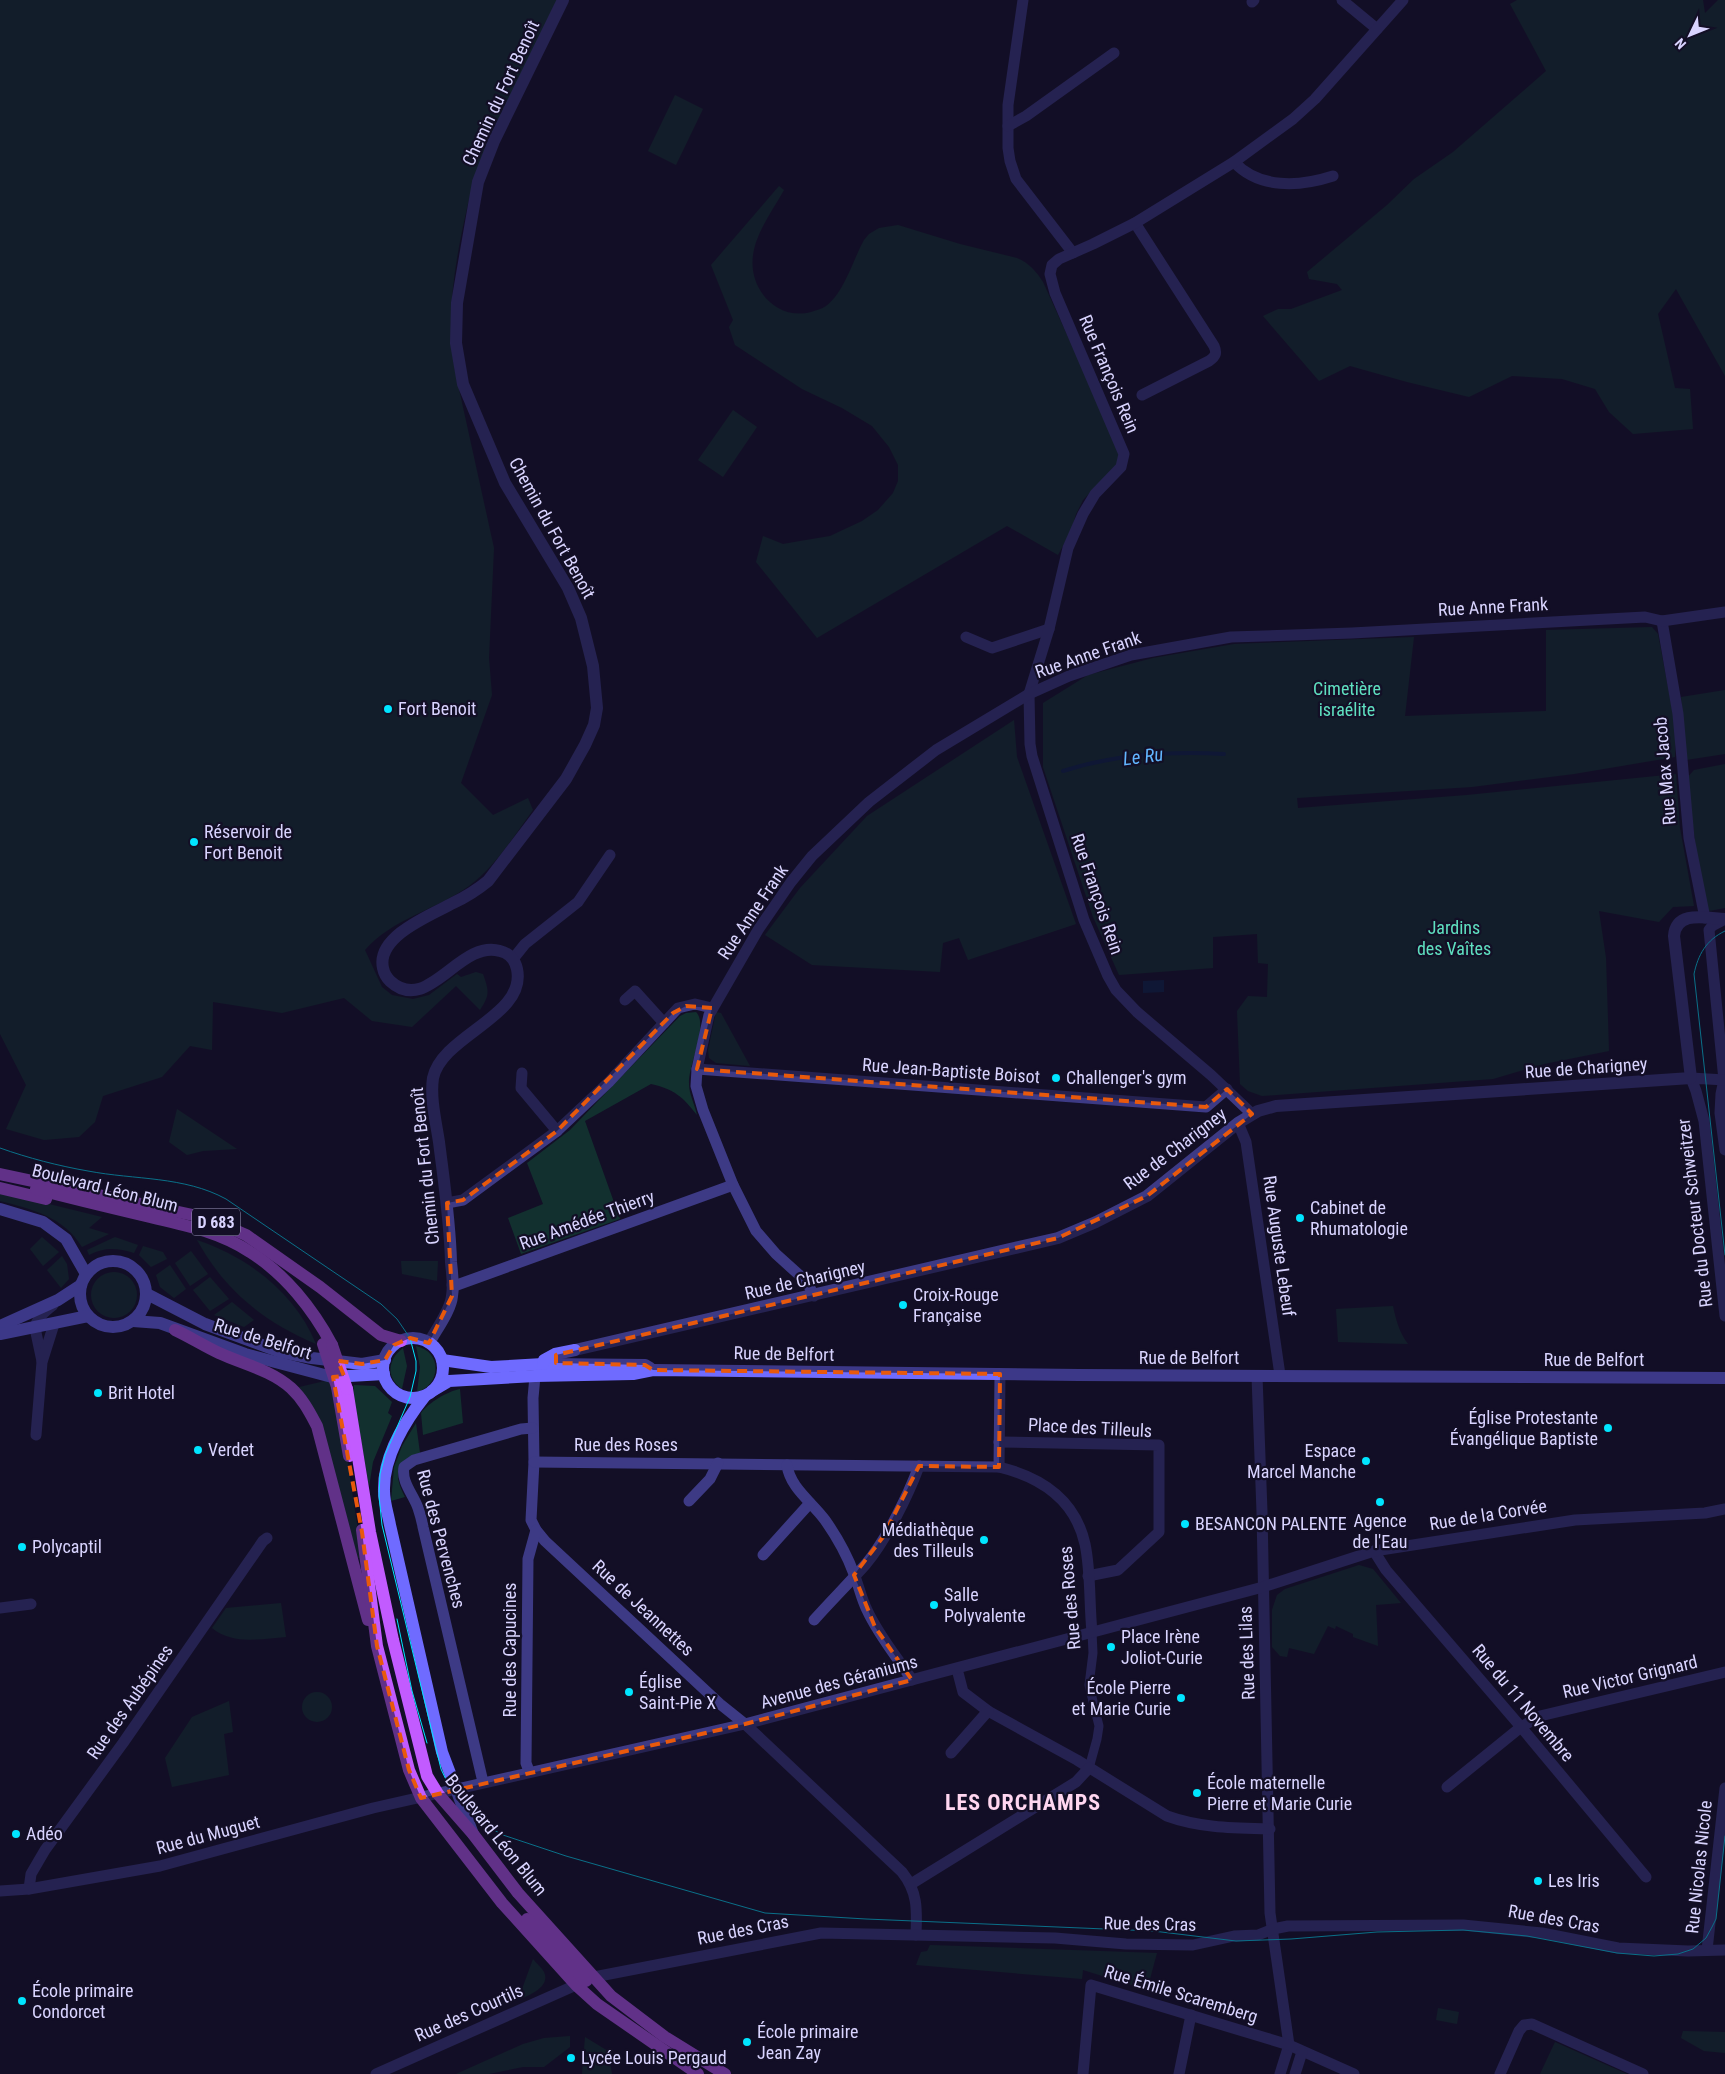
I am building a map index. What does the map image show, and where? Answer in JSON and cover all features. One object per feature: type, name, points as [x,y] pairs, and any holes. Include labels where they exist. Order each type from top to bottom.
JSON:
[{"type":"main road","name":"D 683","points":[[0,1174],[207,1218],[246,1236],[320,1287],[381,1335],[401,1341]]},
{"type":"main road","name":"Boulevard Léon Blum","points":[[0,1180],[205,1230],[250,1252],[282,1277],[320,1322],[328,1345]]},
{"type":"main road","name":"Boulevard Léon Blum","points":[[0,1188],[200,1237],[223,1245],[246,1258],[278,1283],[302,1310],[328,1345]]},
{"type":"main road","points":[[0,1210],[43,1222],[66,1239],[84,1279],[80,1296],[82,1307],[88,1316],[105,1326],[125,1326],[133,1321],[141,1314],[147,1294],[142,1276],[130,1265],[121,1261],[102,1262],[93,1267],[84,1279],[58,1300],[0,1326]]},
{"type":"main road","name":"Rue de Belfort","points":[[147,1294],[205,1324],[281,1352],[362,1364],[385,1360]]},
{"type":"main road","points":[[0,1334],[88,1316]]},
{"type":"main road","name":"Rue de Belfort","points":[[133,1321],[160,1323],[244,1354],[332,1377],[384,1374]]},
{"type":"main road","points":[[175,1330],[219,1353],[248,1364],[274,1377],[291,1388],[308,1409],[317,1426],[364,1609],[377,1646]]},
{"type":"main road","points":[[429,1394],[418,1398],[398,1394],[391,1389],[384,1374],[385,1360],[388,1352],[401,1341],[410,1338],[429,1343],[439,1353],[442,1360],[442,1377],[396,1443],[387,1467],[384,1490],[390,1525],[442,1752],[472,1834]]},
{"type":"main road","points":[[328,1345],[342,1388]]},
{"type":"main road","points":[[543,1364],[544,1360],[555,1354],[576,1350]]},
{"type":"main road","name":"Rue de Belfort","points":[[442,1360],[490,1367],[543,1364],[644,1365],[653,1370]]},
{"type":"main road","points":[[535,1376],[537,1370],[570,1370],[576,1365]]},
{"type":"main road","name":"Rue de Belfort","points":[[429,1394],[449,1381],[535,1376],[633,1374],[653,1370],[1725,1378]]},
{"type":"main road","name":"Boulevard Léon Blum","points":[[342,1388],[377,1646],[409,1770],[421,1798],[502,1903],[586,1981],[665,2037],[725,2074]]},
{"type":"main road","name":"Boulevard Léon Blum","points":[[342,1388],[393,1640],[427,1776],[438,1794],[472,1834],[586,1981],[597,2004],[698,2074]]},
{"type":"street","name":"Chemin du Fort Benoît","points":[[429,1343],[451,1301],[452,1286],[447,1203],[432,1088],[434,1077],[442,1060],[452,1048],[498,1012],[509,1000],[517,981],[517,970],[513,959],[504,952],[494,949],[483,949],[459,963],[429,986],[418,989],[398,986],[390,981],[385,974],[382,960],[386,949],[404,931],[474,892],[488,881],[504,863],[566,779],[594,725],[597,708],[593,666],[581,618],[568,588],[522,514],[498,468],[463,384],[456,343],[457,303],[478,182],[494,141],[563,0]]},
{"type":"street","points":[[1023,0],[1008,105],[1009,155],[1016,179],[1073,253],[1135,223],[1234,162],[1293,119],[1315,99],[1402,0]]},
{"type":"street","points":[[1342,0],[1377,29]]},
{"type":"street","points":[[1008,126],[1026,116],[1114,53]]},
{"type":"street","points":[[1234,162],[1242,171],[1253,177],[1278,183],[1308,183],[1333,176]]},
{"type":"street","points":[[1135,223],[1216,352],[1215,357],[1209,361],[1142,395]]},
{"type":"street","name":"Rue François Rein","points":[[1073,253],[1059,259],[1052,265],[1050,274],[1055,293],[1124,454],[1122,467],[1095,494],[1082,514],[1068,548],[1049,629],[1029,694],[1032,756],[1084,920],[1116,990],[1137,1012],[1227,1089],[1252,1114]]},
{"type":"street","name":"Rue Anne Frank","points":[[712,1008],[758,930],[791,882],[818,850],[869,802],[936,750],[1029,694],[1069,676],[1131,655],[1230,637],[1352,633],[1645,617],[1662,621],[1725,612]]},
{"type":"street","name":"Rue Max Jacob","points":[[1662,621],[1678,714],[1689,838],[1705,918]]},
{"type":"street","points":[[966,637],[992,648],[1049,629]]},
{"type":"street","points":[[513,959],[525,944],[578,902],[610,854]]},
{"type":"street","points":[[1724,1080],[1691,1078],[1674,936],[1678,923],[1685,919],[1725,920]]},
{"type":"street","name":"Rue du Docteur Schweitzer","points":[[1725,920],[1712,926],[1709,930],[1724,1080],[1720,1113],[1725,1150]]},
{"type":"street","points":[[625,1000],[635,991],[664,1023]]},
{"type":"street","points":[[447,1203],[463,1200],[557,1131],[609,1082],[678,1008],[695,1004],[712,1008],[697,1070],[696,1086],[703,1110],[733,1185],[756,1231],[776,1254],[808,1282],[814,1296]]},
{"type":"street","name":"Rue Jean-Baptiste Boisot","points":[[697,1070],[1206,1107],[1227,1089]]},
{"type":"street","points":[[522,1073],[521,1088],[557,1131]]},
{"type":"street","name":"Rue du Docteur Schweitzer","points":[[1691,1078],[1704,1121],[1725,1316]]},
{"type":"street","name":"Rue de Charigney","points":[[576,1350],[1058,1238],[1096,1222],[1147,1196],[1238,1123],[1252,1114],[1276,1106],[1691,1078]]},
{"type":"street","name":"Rue Auguste Lebeuf","points":[[1238,1123],[1245,1138],[1280,1375]]},
{"type":"street","name":"Rue Amédée Thierry","points":[[452,1286],[457,1286],[733,1185]]},
{"type":"street","points":[[42,1362],[35,1328],[39,1317],[58,1300]]},
{"type":"street","points":[[36,1435],[42,1362],[54,1324]]},
{"type":"street","points":[[999,1467],[1000,1374]]},
{"type":"street","points":[[535,1376],[531,1520],[536,1530]]},
{"type":"street","name":"Rue des Lilas","points":[[1257,1376],[1270,1829],[1270,1913],[1289,2045]]},
{"type":"street","name":"Rue des Pervenches","points":[[483,1782],[423,1527],[418,1508],[402,1474],[404,1467],[414,1460],[521,1429],[533,1428]]},
{"type":"street","name":"Place des Tilleuls","points":[[999,1442],[1159,1445],[1159,1532],[1118,1570],[1088,1576]]},
{"type":"street","name":"Rue des Roses","points":[[534,1462],[999,1467],[1033,1478],[1053,1492],[1063,1502],[1080,1529],[1085,1545],[1093,1653],[1089,1685],[1099,1726],[1089,1768]]},
{"type":"street","points":[[690,1501],[710,1479],[718,1464]]},
{"type":"street","points":[[788,1465],[788,1474],[837,1537],[854,1575],[859,1594],[875,1627],[912,1680]]},
{"type":"street","points":[[814,1620],[866,1564],[912,1486],[919,1466]]},
{"type":"street","points":[[763,1555],[810,1503]]},
{"type":"street","name":"Rue de la Corvée","points":[[1263,1587],[1374,1551],[1575,1520],[1705,1513],[1725,1509]]},
{"type":"street","name":"Rue de Jeannettes","points":[[536,1530],[545,1541],[885,1855],[911,1884]]},
{"type":"street","name":"Rue des Capucines","points":[[529,1771],[526,1763],[528,1559],[536,1530]]},
{"type":"street","name":"Rue des Aubépines","points":[[29,1889],[31,1874],[45,1850],[145,1712],[263,1540],[267,1538]]},
{"type":"street","name":"Rue du 11 Novembre","points":[[1374,1551],[1386,1570],[1521,1726],[1646,1877]]},
{"type":"street","name":"Avenue des Géraniums","points":[[421,1798],[529,1771],[745,1724],[1263,1587]]},
{"type":"street","points":[[0,1608],[30,1604]]},
{"type":"street","points":[[957,1669],[963,1692],[988,1712],[1089,1768],[1167,1816],[1183,1822],[1208,1827],[1270,1829]]},
{"type":"street","name":"Rue Victor Grignard","points":[[1446,1787],[1521,1726],[1540,1716],[1725,1672]]},
{"type":"street","points":[[951,1752],[988,1712]]},
{"type":"street","points":[[916,1935],[915,1899],[911,1884],[1076,1782],[1089,1768]]},
{"type":"street","name":"Rue Nicolas Nicole","points":[[1707,1950],[1725,1788]]},
{"type":"street","name":"Rue du Muguet","points":[[0,1891],[29,1889],[160,1866],[373,1808],[421,1798]]},
{"type":"street","name":"Rue des Cras","points":[[586,1981],[821,1933],[1055,1938],[1126,1944],[1193,1946],[1234,1936],[1258,1935],[1288,1926],[1463,1924],[1526,1930],[1618,1948],[1688,1952],[1725,1950]]},
{"type":"street","name":"Rue des Courtils","points":[[376,2074],[586,1981]]},
{"type":"street","name":"Rue Émile Scaremberg","points":[[1083,2074],[1091,1985],[1289,2045],[1354,2074]]},
{"type":"street","points":[[1179,2074],[1191,2015]]},
{"type":"street","points":[[1500,2074],[1519,2031],[1524,2025],[1532,2024],[1643,2074]]},
{"type":"street","points":[[1280,2074],[1289,2045]]},
{"type":"street","points":[[1295,2074],[1302,2052]]},
{"type":"highlighted area","points":[[686,1006],[712,1008],[697,1069],[1206,1107],[1227,1089],[1252,1114],[1147,1196],[1058,1238],[556,1355],[556,1363],[645,1365],[653,1370],[1000,1374],[999,1467],[919,1466],[883,1537],[854,1575],[875,1627],[912,1680],[745,1724],[421,1798],[409,1770],[377,1646],[362,1532],[333,1377],[344,1376],[338,1361],[362,1364],[385,1360],[394,1345],[410,1338],[429,1343],[452,1296],[447,1203],[463,1200],[557,1131],[673,1013]]},
{"type":"green space","points":[[0,0],[557,0],[470,195],[457,260],[451,305],[452,349],[455,371],[494,548],[489,658],[492,695],[461,783],[493,815],[528,798],[533,810],[504,851],[479,878],[443,902],[388,930],[365,950],[382,987],[392,995],[413,999],[429,995],[457,974],[461,977],[476,972],[483,974],[488,993],[486,1000],[480,1010],[456,986],[412,1027],[372,1021],[344,998],[282,1013],[213,1002],[212,1050],[190,1046],[162,1077],[103,1096],[95,1122],[79,1137],[44,1140],[6,1129],[26,1085],[0,1034]]},
{"type":"green space","points":[[1517,0],[1703,0],[1705,13],[1718,0],[1725,0],[1725,376],[1676,289],[1658,314],[1675,388],[1690,389],[1693,429],[1633,434],[1609,412],[1595,389],[1562,379],[1512,376],[1469,397],[1350,366],[1319,381],[1263,316],[1278,309],[1291,309],[1342,290],[1337,284],[1309,279],[1307,272],[1387,205],[1414,179],[1453,152],[1546,71],[1510,4]]},
{"type":"green space","points":[[675,95],[703,109],[676,165],[648,151]]},
{"type":"green space","points":[[779,186],[784,190],[765,221],[758,238],[753,255],[753,268],[755,280],[767,300],[787,312],[799,314],[826,306],[843,285],[864,240],[869,234],[879,228],[898,225],[960,244],[1017,258],[1029,265],[1038,274],[1123,458],[1083,500],[1071,531],[1058,555],[1007,526],[817,638],[756,562],[763,536],[783,544],[830,536],[862,521],[878,510],[893,493],[898,481],[898,465],[889,447],[872,426],[842,408],[802,389],[735,345],[729,327],[733,320],[711,265]]},
{"type":"green space","points":[[733,410],[757,427],[723,477],[698,460]]},
{"type":"green space","name":"Jardins des Vaîtes","points":[[1652,627],[1658,634],[1676,730],[1675,757],[1574,774],[1472,787],[1297,798],[1298,808],[1467,795],[1676,774],[1680,828],[1694,906],[1673,907],[1659,922],[1599,911],[1606,958],[1609,1051],[1544,1064],[1493,1079],[1262,1096],[1248,1091],[1240,1084],[1237,1011],[1248,996],[1267,997],[1268,964],[1258,963],[1257,934],[1213,937],[1213,968],[1119,975],[1093,917],[1043,767],[1043,703],[1088,675],[1153,658],[1234,644],[1414,637],[1405,716],[1546,711],[1546,630]]},
{"type":"green space","points":[[1725,690],[1725,754],[1686,760],[1681,697]]},
{"type":"green space","points":[[1014,720],[1017,757],[1076,924],[968,960],[959,938],[943,943],[940,972],[812,965],[765,935],[800,888],[867,816]]},
{"type":"green space","points":[[1725,764],[1725,908],[1704,912],[1687,778],[1694,770]]},
{"type":"green space","points":[[696,1012],[700,1026],[689,1084],[697,1115],[687,1103],[672,1091],[651,1084],[585,1121],[620,1219],[521,1254],[508,1218],[543,1204],[527,1163],[570,1130],[680,1016]]},
{"type":"green space","points":[[716,1012],[721,1013],[750,1066],[716,1063],[709,1058],[708,1050]]},
{"type":"green space","points":[[177,1109],[237,1149],[203,1151],[187,1155],[169,1142]]},
{"type":"green space","points":[[0,1192],[102,1217],[89,1228],[109,1234],[82,1247],[75,1237],[57,1221],[24,1207],[0,1201]]},
{"type":"green space","points":[[42,1237],[59,1252],[43,1266],[30,1249]]},
{"type":"green space","points":[[115,1237],[138,1245],[134,1253],[111,1249],[89,1255],[87,1250]]},
{"type":"green space","points":[[197,1240],[234,1256],[268,1279],[296,1309],[316,1344],[279,1325],[247,1302],[220,1275]]},
{"type":"green space","points":[[143,1246],[163,1252],[167,1259],[151,1267],[139,1255]]},
{"type":"green space","points":[[191,1251],[208,1274],[190,1286],[175,1263]]},
{"type":"green space","points":[[62,1256],[67,1264],[69,1279],[61,1288],[47,1270]]},
{"type":"green space","points":[[401,1261],[438,1261],[437,1281],[402,1274]]},
{"type":"green space","points":[[170,1265],[186,1289],[174,1298],[160,1287],[156,1275]]},
{"type":"green space","points":[[114,1272],[127,1276],[133,1282],[137,1295],[133,1308],[127,1314],[114,1318],[101,1314],[95,1308],[91,1295],[95,1282],[101,1276]]},
{"type":"green space","points":[[210,1277],[229,1299],[210,1311],[193,1290]]},
{"type":"green space","points":[[232,1302],[254,1320],[244,1327],[214,1315]]},
{"type":"green space","points":[[1393,1306],[1398,1326],[1408,1344],[1338,1342],[1336,1309]]},
{"type":"green space","points":[[416,1346],[425,1349],[431,1355],[435,1361],[436,1369],[431,1383],[417,1392],[420,1367]]},
{"type":"green space","points":[[403,1348],[407,1366],[402,1389],[393,1379],[390,1368],[394,1357]]},
{"type":"green space","points":[[329,1380],[344,1437],[362,1558],[357,1558],[339,1495],[295,1388]]},
{"type":"green space","points":[[354,1385],[375,1386],[392,1402],[388,1413],[392,1416],[373,1462],[369,1487],[353,1393]]},
{"type":"green space","points":[[460,1389],[463,1423],[423,1435],[421,1413],[428,1405],[439,1398]]},
{"type":"green space","points":[[416,1423],[420,1453],[411,1456],[401,1464],[398,1476],[405,1497],[391,1501],[394,1467],[402,1446]]},
{"type":"green space","points":[[1359,1565],[1373,1569],[1401,1603],[1376,1605],[1378,1646],[1353,1637],[1353,1634],[1336,1626],[1335,1629],[1328,1626],[1314,1654],[1289,1648],[1287,1657],[1280,1656],[1272,1647],[1272,1610],[1277,1595],[1285,1589]]},
{"type":"green space","points":[[281,1603],[286,1637],[257,1640],[238,1639],[229,1637],[212,1628],[226,1608]]},
{"type":"green space","points":[[317,1692],[328,1696],[332,1707],[328,1718],[317,1722],[306,1718],[302,1707],[306,1696]]},
{"type":"green space","points":[[229,1701],[233,1732],[224,1734],[229,1775],[172,1787],[165,1758],[192,1717]]},
{"type":"green space","points":[[930,1945],[1157,1953],[1147,1990],[1083,1970],[1082,1979],[916,1965],[921,1952],[927,1951]]},
{"type":"green space","points":[[533,1959],[544,1972],[544,1982],[537,1990],[518,2000]]},
{"type":"green space","points":[[1438,2008],[1459,2012],[1457,2024],[1436,2020]]},
{"type":"green space","points":[[1683,2031],[1725,2032],[1725,2053],[1704,2051],[1681,2038]]},
{"type":"green space","points":[[570,2036],[570,2047],[544,2067],[523,2067],[489,2074],[456,2074],[523,2044],[544,2038]]},
{"type":"green space","points":[[585,2037],[608,2051],[612,2074],[582,2074]]},
{"type":"green space","points":[[1555,2042],[1627,2074],[1540,2074]]},
{"type":"water","points":[[1164,980],[1164,992],[1143,993],[1143,981]]},
{"type":"waterway","name":"Le Ru","points":[[1063,771],[1123,757],[1183,753],[1224,754]]},
{"type":"tram line","points":[[1725,931],[1713,939],[1704,949],[1694,974],[1725,1255]]},
{"type":"tram line","points":[[0,1148],[66,1167],[106,1174],[176,1182],[210,1192],[226,1199],[381,1304],[397,1319],[410,1338],[416,1361],[416,1371],[410,1397],[385,1455],[380,1474],[379,1496],[382,1525],[441,1769],[451,1790],[462,1805],[483,1824],[503,1835],[566,1856],[765,1913],[1153,1931],[1236,1941],[1291,1939],[1377,1932],[1463,1930],[1527,1936],[1617,1953],[1654,1956],[1678,1954],[1693,1949],[1706,1938],[1716,1919],[1725,1836]]},
{"type":"tram line","points":[[397,1619],[412,1691],[427,1743]]},
{"type":"place","name":"Fort Benoit","points":[[388,709]]},
{"type":"place","name":"Réservoir de Fort Benoit","points":[[194,842]]},
{"type":"place","name":"Challenger's gym","points":[[1056,1078]]},
{"type":"place","name":"Cabinet de Rhumatologie","points":[[1300,1218]]},
{"type":"place","name":"Croix-Rouge Française","points":[[903,1305]]},
{"type":"place","name":"Brit Hotel","points":[[98,1393]]},
{"type":"place","name":"Église Protestante Évangélique Baptiste","points":[[1608,1428]]},
{"type":"place","name":"Verdet","points":[[198,1450]]},
{"type":"place","name":"Espace Marcel Manche","points":[[1366,1461]]},
{"type":"place","name":"Agence de l'Eau","points":[[1380,1502]]},
{"type":"place","name":"BESANCON PALENTE","points":[[1185,1524]]},
{"type":"place","name":"Médiathèque des Tilleuls","points":[[984,1540]]},
{"type":"place","name":"Polycaptil","points":[[22,1547]]},
{"type":"place","name":"Salle Polyvalente","points":[[934,1605]]},
{"type":"place","name":"Place Irène Joliot-Curie","points":[[1111,1647]]},
{"type":"place","name":"Église Saint-Pie X","points":[[629,1692]]},
{"type":"place","name":"École Pierre et Marie Curie","points":[[1181,1698]]},
{"type":"place","name":"École maternelle Pierre et Marie Curie","points":[[1197,1793]]},
{"type":"place","name":"Adéo","points":[[16,1834]]},
{"type":"place","name":"Les Iris","points":[[1538,1881]]},
{"type":"place","name":"École primaire Condorcet","points":[[22,2001]]},
{"type":"place","name":"École primaire Jean Zay","points":[[747,2042]]},
{"type":"place","name":"Lycée Louis Pergaud","points":[[571,2058]]},
{"type":"district","name":"LES ORCHAMPS","points":[[1023,1802]]},
{"type":"park label","name":"Cimetière israélite","points":[[1347,700]]}]
